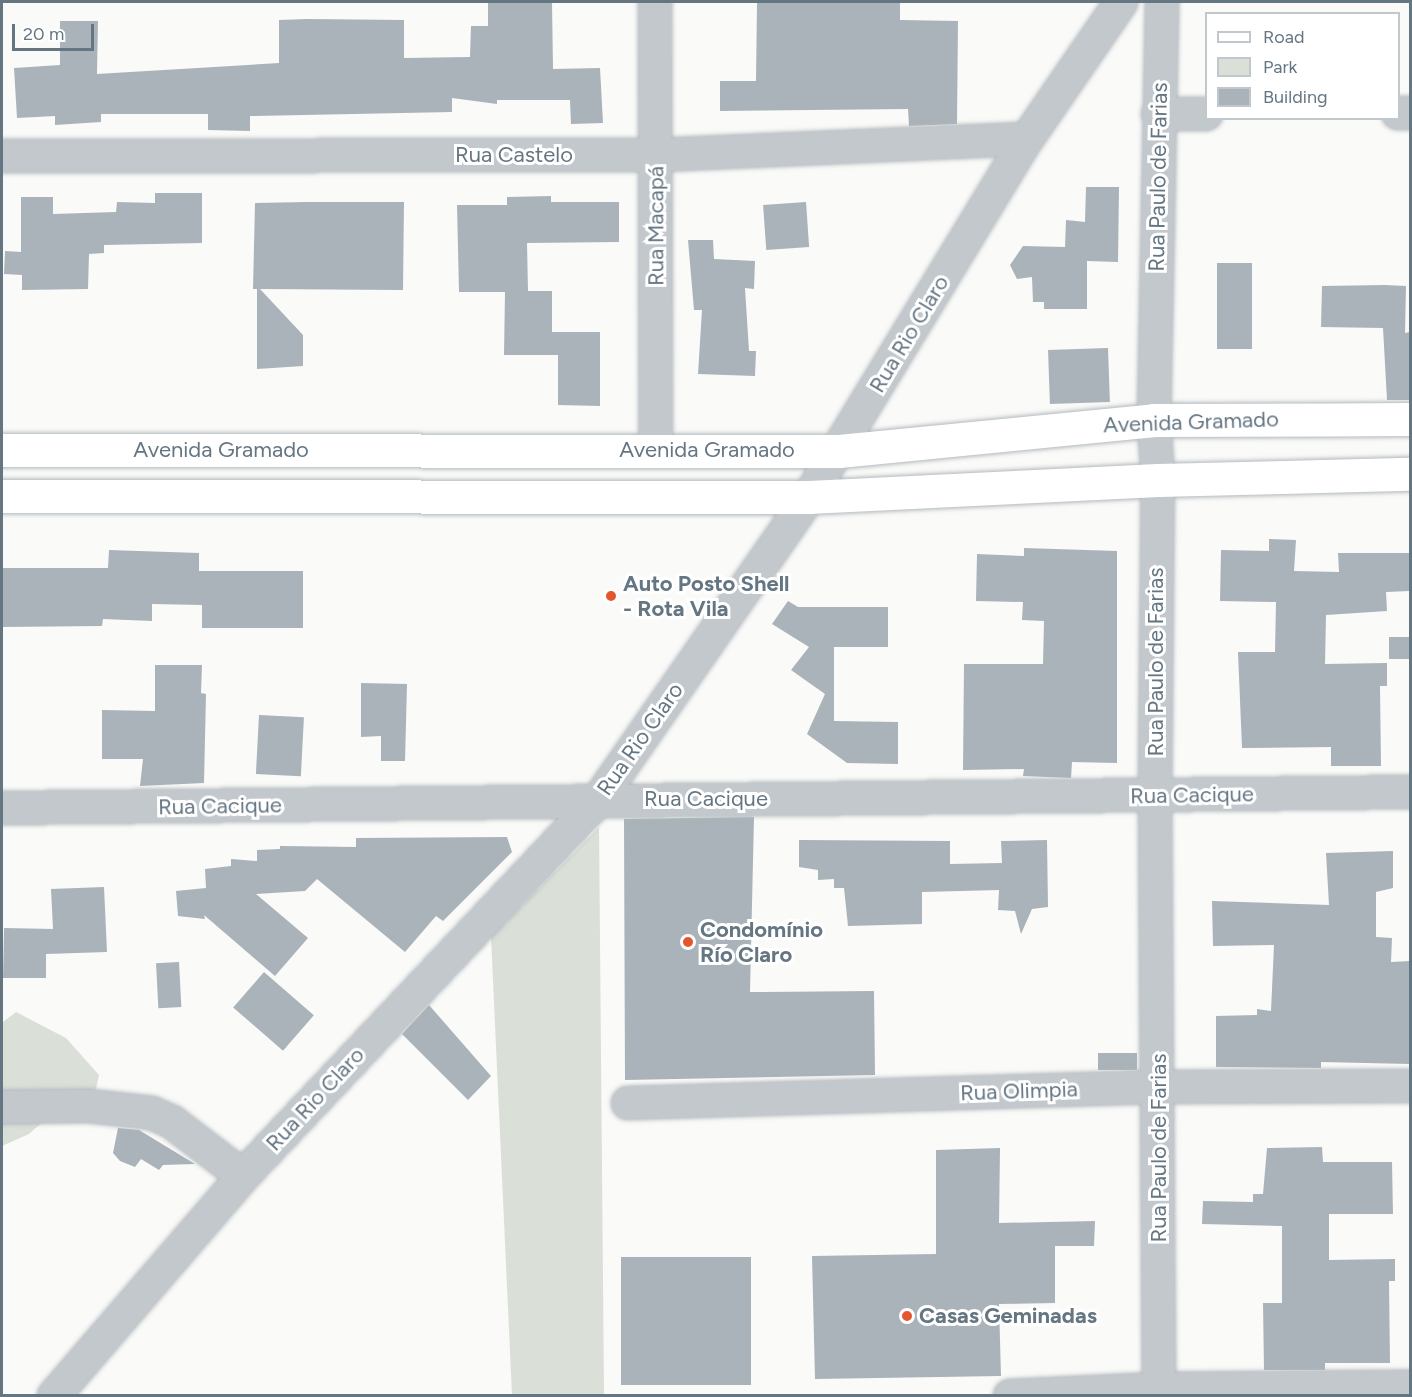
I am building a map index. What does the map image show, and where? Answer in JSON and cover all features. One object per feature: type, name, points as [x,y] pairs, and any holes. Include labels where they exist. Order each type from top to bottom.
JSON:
[{"type":"street","name":"Rua Macapá","points":[[655,2],[656,450]]},
{"type":"street","name":"Rua Rio Claro","points":[[54,1395],[243,1176],[599,799],[809,497],[1027,139],[1121,2]]},
{"type":"street","name":"Rua Paulo de Farias","points":[[1159,1392],[1159,1087],[1155,795],[1158,480],[1154,420],[1158,114],[1162,2]]},
{"type":"street","points":[[1158,114],[1205,114]]},
{"type":"street","name":"Rua Castelo","points":[[2,156],[656,155],[1027,139]]},
{"type":"street","name":"Avenida Gramado","points":[[2,450],[839,451],[1154,420],[1410,419]]},
{"type":"street","name":"Avenida Gramado","points":[[2,496],[809,497],[1158,480],[1410,474]]},
{"type":"street","name":"Rua Cacique","points":[[2,808],[599,799],[854,801],[1410,792]]},
{"type":"street","name":"Rua Olimpia","points":[[627,1103],[1159,1087],[1410,1086]]},
{"type":"street","points":[[2,1107],[89,1106],[152,1113],[171,1122],[243,1176]]},
{"type":"street","points":[[1010,1395],[1410,1387]]},
{"type":"green space","points":[[599,827],[604,1395],[512,1395],[491,937]]},
{"type":"green space","points":[[16,1012],[66,1038],[99,1075],[96,1089],[84,1098],[53,1113],[29,1134],[2,1146],[2,1030],[3,1022]]},
{"type":"building","points":[[488,2],[552,2],[553,69],[600,68],[603,123],[571,124],[570,100],[497,100],[497,104],[452,98],[452,112],[250,116],[250,131],[208,130],[208,114],[101,114],[101,122],[55,125],[55,116],[17,118],[14,68],[60,65],[60,21],[98,21],[97,74],[279,63],[279,20],[404,20],[404,58],[470,57],[471,26],[488,26]]},
{"type":"building","points":[[757,2],[900,2],[900,20],[958,21],[957,124],[909,126],[908,109],[720,111],[720,81],[756,81]]},
{"type":"building","points":[[1086,187],[1119,187],[1118,262],[1087,261],[1087,309],[1044,309],[1044,302],[1033,302],[1032,277],[1017,279],[1010,265],[1023,246],[1065,247],[1066,220],[1085,222]]},
{"type":"building","points":[[155,193],[202,193],[202,243],[104,245],[104,253],[89,254],[88,289],[22,290],[22,275],[4,274],[5,251],[21,252],[21,197],[53,197],[53,214],[116,212],[117,202],[155,203]]},
{"type":"building","points":[[551,196],[551,202],[619,202],[619,242],[527,243],[528,291],[552,291],[552,332],[600,332],[600,406],[558,405],[558,355],[504,355],[505,292],[459,292],[457,205],[507,205],[507,197]]},
{"type":"building","points":[[404,202],[403,290],[260,289],[303,335],[303,366],[257,369],[257,289],[253,289],[255,203]]},
{"type":"building","points":[[806,202],[809,247],[766,250],[763,205]]},
{"type":"building","points":[[688,240],[713,240],[714,259],[755,261],[754,289],[745,288],[749,351],[756,351],[755,376],[698,374],[702,310],[694,310]]},
{"type":"building","points":[[1217,263],[1252,263],[1252,349],[1217,349]]},
{"type":"building","points":[[1322,286],[1406,286],[1405,333],[1410,332],[1410,400],[1387,400],[1383,328],[1321,327]]},
{"type":"building","points":[[1108,348],[1110,402],[1050,404],[1048,350]]},
{"type":"building","points":[[1269,539],[1296,540],[1294,571],[1339,572],[1338,553],[1410,553],[1410,591],[1386,592],[1387,611],[1326,615],[1325,664],[1387,663],[1387,686],[1380,686],[1381,766],[1331,766],[1331,747],[1242,748],[1238,652],[1275,652],[1276,602],[1220,601],[1221,550],[1269,551]]},
{"type":"building","points":[[1024,548],[1117,551],[1117,763],[1072,762],[1071,778],[1023,776],[1024,769],[963,770],[964,664],[1043,664],[1044,621],[1022,620],[1023,602],[976,601],[977,554],[1024,556]]},
{"type":"building","points":[[109,550],[199,553],[199,571],[303,571],[303,628],[202,628],[202,605],[152,604],[152,621],[103,619],[102,626],[2,627],[2,568],[108,568]]},
{"type":"building","points":[[788,601],[798,607],[888,607],[888,647],[834,647],[834,721],[898,722],[898,764],[847,763],[807,734],[825,694],[791,670],[809,647],[772,624]]},
{"type":"building","points":[[1389,637],[1410,637],[1410,659],[1389,659]]},
{"type":"building","points":[[155,665],[202,665],[201,693],[206,694],[204,783],[140,786],[143,759],[102,759],[102,710],[155,711]]},
{"type":"building","points":[[361,683],[407,684],[405,761],[381,761],[381,736],[361,737]]},
{"type":"building","points":[[259,715],[304,717],[301,776],[256,774]]},
{"type":"building","name":"Condomínio Río Claro","points":[[754,817],[750,992],[874,991],[875,1075],[625,1080],[624,819]]},
{"type":"building","points":[[507,837],[512,852],[443,921],[436,916],[405,952],[317,879],[305,891],[256,894],[308,938],[275,976],[204,915],[205,919],[178,916],[176,891],[206,888],[205,869],[231,866],[231,859],[257,861],[257,850],[280,849],[280,846],[356,847],[356,838]]},
{"type":"building","points":[[799,840],[950,841],[950,864],[1002,863],[1001,841],[1047,840],[1048,907],[1032,909],[1021,934],[1015,911],[998,910],[999,890],[922,892],[922,924],[848,926],[844,888],[834,888],[834,879],[818,880],[818,870],[799,867]]},
{"type":"building","points":[[1393,851],[1393,888],[1376,892],[1376,937],[1392,938],[1391,962],[1410,961],[1410,1064],[1321,1062],[1321,1068],[1216,1067],[1216,1016],[1257,1015],[1257,1009],[1271,1011],[1274,945],[1213,946],[1212,901],[1329,905],[1326,853]]},
{"type":"building","points":[[104,887],[107,952],[46,954],[46,978],[3,978],[4,928],[53,929],[51,889]]},
{"type":"building","points":[[179,962],[181,1007],[158,1008],[156,963]]},
{"type":"building","points":[[264,972],[314,1015],[283,1051],[233,1007]]},
{"type":"building","points":[[429,1005],[491,1076],[468,1100],[402,1034]]},
{"type":"building","points":[[1098,1053],[1137,1053],[1137,1070],[1098,1070]]},
{"type":"building","points":[[118,1128],[139,1130],[195,1164],[163,1165],[159,1170],[141,1159],[135,1167],[120,1161],[113,1153]]},
{"type":"building","points":[[1322,1147],[1323,1162],[1392,1162],[1393,1214],[1329,1214],[1329,1260],[1395,1259],[1395,1281],[1389,1281],[1390,1363],[1325,1363],[1325,1370],[1264,1370],[1263,1303],[1282,1303],[1282,1226],[1202,1224],[1203,1201],[1253,1202],[1253,1194],[1263,1194],[1267,1148]]},
{"type":"building","name":"Casas Geminadas","points":[[1000,1148],[999,1223],[1095,1221],[1094,1246],[1055,1246],[1055,1303],[999,1304],[1001,1376],[815,1379],[812,1256],[936,1254],[936,1150]]},
{"type":"building","points":[[621,1257],[751,1257],[751,1385],[621,1385]]},
{"type":"place","name":"Auto Posto Shell - Rota Vila","points":[[611,596]]},
{"type":"place","name":"Condomínio Río Claro","points":[[688,942]]},
{"type":"place","name":"Casas Geminadas","points":[[907,1316]]}]
